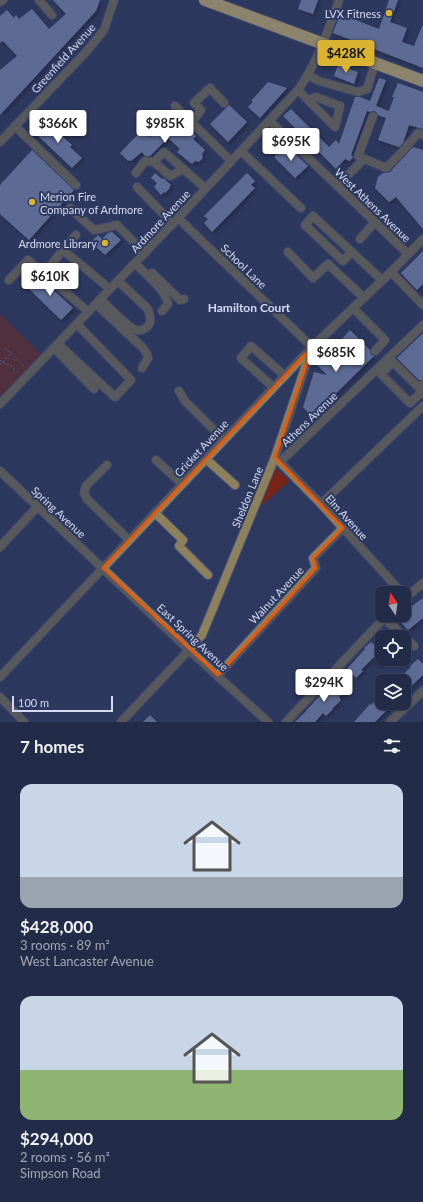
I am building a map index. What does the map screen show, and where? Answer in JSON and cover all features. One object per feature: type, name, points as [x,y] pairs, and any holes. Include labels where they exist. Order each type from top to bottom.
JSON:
[{"type":"highway","points":[[205,0],[423,81]]},
{"type":"street","points":[[39,0],[52,15]]},
{"type":"street","name":"Greenfield Avenue","points":[[0,142],[86,52],[104,30],[114,0]]},
{"type":"street","name":"Ardmore Avenue","points":[[0,404],[145,253],[298,90],[308,75],[339,0]]},
{"type":"street","points":[[308,75],[319,81],[358,92],[367,89],[375,63]]},
{"type":"street","points":[[192,122],[201,110],[194,103],[210,88],[224,103]]},
{"type":"street","points":[[298,90],[308,100]]},
{"type":"street","points":[[175,106],[231,161]]},
{"type":"street","points":[[373,116],[358,156],[386,168],[418,133],[423,135]]},
{"type":"street","name":"West Athens Avenue","points":[[270,121],[408,254]]},
{"type":"street","points":[[15,126],[76,185]]},
{"type":"street","points":[[241,151],[301,208]]},
{"type":"street","points":[[154,162],[164,152],[206,188]]},
{"type":"street","points":[[337,186],[364,159]]},
{"type":"street","points":[[136,174],[145,161],[154,162],[170,176],[184,169]]},
{"type":"street","name":"School Lane","points":[[137,187],[312,347]]},
{"type":"street","points":[[70,208],[94,230],[117,225],[145,253]]},
{"type":"street","points":[[352,252],[343,262],[305,225],[313,216],[352,252],[382,280]]},
{"type":"street","points":[[360,239],[375,222]]},
{"type":"street","points":[[50,266],[76,236]]},
{"type":"street","name":"Cricket Avenue","points":[[0,677],[273,387],[423,239]]},
{"type":"street","points":[[63,250],[110,289]]},
{"type":"street","points":[[288,252],[313,278],[328,264],[364,298]]},
{"type":"street","points":[[10,280],[28,260],[88,312]]},
{"type":"street","points":[[136,262],[180,300],[184,299]]},
{"type":"street","points":[[136,262],[167,299],[168,304],[162,311]]},
{"type":"street","points":[[391,272],[423,305]]},
{"type":"street","points":[[98,302],[138,331],[148,326],[150,314],[147,308],[118,281]]},
{"type":"street","points":[[98,302],[143,348],[148,358],[142,368]]},
{"type":"street","points":[[353,308],[385,340],[375,351]]},
{"type":"street","points":[[56,346],[115,397],[131,380],[76,324]]},
{"type":"street","name":"Athens Avenue","points":[[278,459],[423,325]]},
{"type":"street","points":[[56,346],[94,389]]},
{"type":"street","points":[[273,387],[241,358],[251,346],[284,376]]},
{"type":"street","name":"Sheldon Lane","points":[[121,722],[202,635],[278,459],[312,347]]},
{"type":"street","points":[[393,362],[422,386],[422,392],[410,404],[381,374],[393,362]]},
{"type":"street","points":[[179,391],[185,401],[224,440]]},
{"type":"street","points":[[321,504],[423,406]]},
{"type":"street","points":[[206,459],[235,484]]},
{"type":"street","name":"Elm Avenue","points":[[278,459],[395,586]]},
{"type":"street","points":[[156,460],[182,484]]},
{"type":"street","points":[[107,465],[86,486],[84,493],[87,499],[129,540]]},
{"type":"street","name":"Spring Avenue","points":[[0,471],[103,568]]},
{"type":"street","points":[[0,547],[37,507]]},
{"type":"street","points":[[155,513],[183,540],[179,546],[208,575]]},
{"type":"street","name":"Walnut Avenue","points":[[218,676],[316,568],[313,558],[343,528]]},
{"type":"street","name":"East Spring Avenue","points":[[103,568],[189,650],[268,722]]},
{"type":"street","points":[[411,591],[423,583]]},
{"type":"street","points":[[286,722],[380,622]]},
{"type":"street","points":[[392,622],[414,646]]},
{"type":"street","points":[[390,722],[423,690]]},
{"type":"street","points":[[0,697],[24,722]]},
{"type":"path","points":[[5,348],[27,368]]},
{"type":"path","points":[[0,365],[11,353]]},
{"type":"path","points":[[0,360],[10,364],[21,375]]},
{"type":"highlighted area","points":[[312,347],[275,457],[343,528],[313,558],[316,568],[218,675],[103,568]]},
{"type":"shaded area","points":[[0,314],[41,354],[0,397]]},
{"type":"shaded area","points":[[275,468],[289,481],[261,506]]},
{"type":"building","points":[[53,0],[100,0],[96,11],[0,115],[0,70],[17,56],[3,41],[0,43],[0,16],[7,10],[14,18],[16,15],[19,19],[32,9],[49,29],[66,14]]},
{"type":"building","points":[[301,0],[318,0],[313,14],[298,9]]},
{"type":"building","points":[[389,0],[398,0],[390,22],[407,28],[402,42],[414,46],[423,24],[423,68],[333,33],[340,14],[379,29]]},
{"type":"building","points":[[338,65],[358,72],[354,84],[334,76]]},
{"type":"building","points":[[379,78],[386,80],[376,106],[389,111],[394,97],[392,97],[398,83],[423,92],[423,129],[409,125],[403,143],[399,147],[378,140],[386,118],[378,115],[375,111],[367,111],[351,155],[353,157],[350,161],[345,159],[336,169],[283,116],[291,109],[329,147],[336,140],[339,144],[355,97],[360,97],[370,101]]},
{"type":"building","points":[[268,82],[287,88],[260,118],[248,107],[253,102],[251,101]]},
{"type":"building","points":[[229,105],[247,122],[228,142],[210,124]]},
{"type":"building","points":[[45,121],[72,145],[70,147],[82,158],[72,168],[35,133]]},
{"type":"building","points":[[181,122],[196,136],[193,139],[205,150],[202,154],[203,158],[199,162],[195,161],[192,164],[177,152],[180,149],[168,138],[150,156],[145,156],[142,152],[131,161],[128,161],[120,153],[143,129],[151,137],[154,134],[156,136],[163,129],[174,129]]},
{"type":"building","points":[[286,145],[308,166],[295,178],[274,157]]},
{"type":"building","points":[[413,147],[423,150],[423,229],[396,197],[389,202],[375,188],[378,177],[383,173],[390,172]]},
{"type":"building","name":"Merion Fire Company of Ardmore","points":[[32,150],[74,190],[29,240],[0,214],[0,185]]},
{"type":"building","points":[[155,173],[171,185],[165,193],[164,192],[161,195],[154,187],[157,183],[151,178]]},
{"type":"building","points":[[247,173],[255,181],[251,185],[255,188],[212,232],[204,223],[208,219],[204,216]]},
{"type":"building","name":"Ardmore Library","points":[[112,232],[121,240],[105,255],[91,242],[98,235],[102,239],[108,233]]},
{"type":"building","points":[[423,251],[423,284],[417,290],[401,273]]},
{"type":"building","points":[[37,275],[73,308],[61,320],[26,286]]},
{"type":"building","points":[[350,330],[370,350],[371,355],[374,356],[312,417],[303,407],[314,372],[327,375],[317,365],[327,356],[333,361],[348,347],[341,340]]},
{"type":"building","points":[[423,333],[423,380],[419,380],[397,358]]},
{"type":"building","points":[[423,598],[423,618],[408,630],[401,622],[411,622],[411,607]]},
{"type":"building","points":[[371,642],[375,646],[375,658],[374,657],[361,670],[363,671],[356,678],[347,669],[365,649],[364,648]]},
{"type":"building","points":[[418,659],[423,664],[423,675],[411,686],[411,674],[404,674],[411,667],[411,665]]},
{"type":"building","points":[[337,678],[347,689],[339,697],[341,700],[333,709],[326,716],[323,713],[315,722],[295,722],[330,684]]},
{"type":"building","points":[[375,701],[375,710],[387,710],[375,722],[354,722],[370,704],[371,705]]},
{"type":"building","points":[[150,715],[157,722],[143,722]]},
{"type":"place","name":"LVX Fitness","points":[[389,13]]},
{"type":"place","name":"Merion Fire Company of Ardmore","points":[[32,202]]},
{"type":"place","name":"Ardmore Library","points":[[105,243]]},
{"type":"district","name":"Hamilton Court","points":[[249,307]]}]
